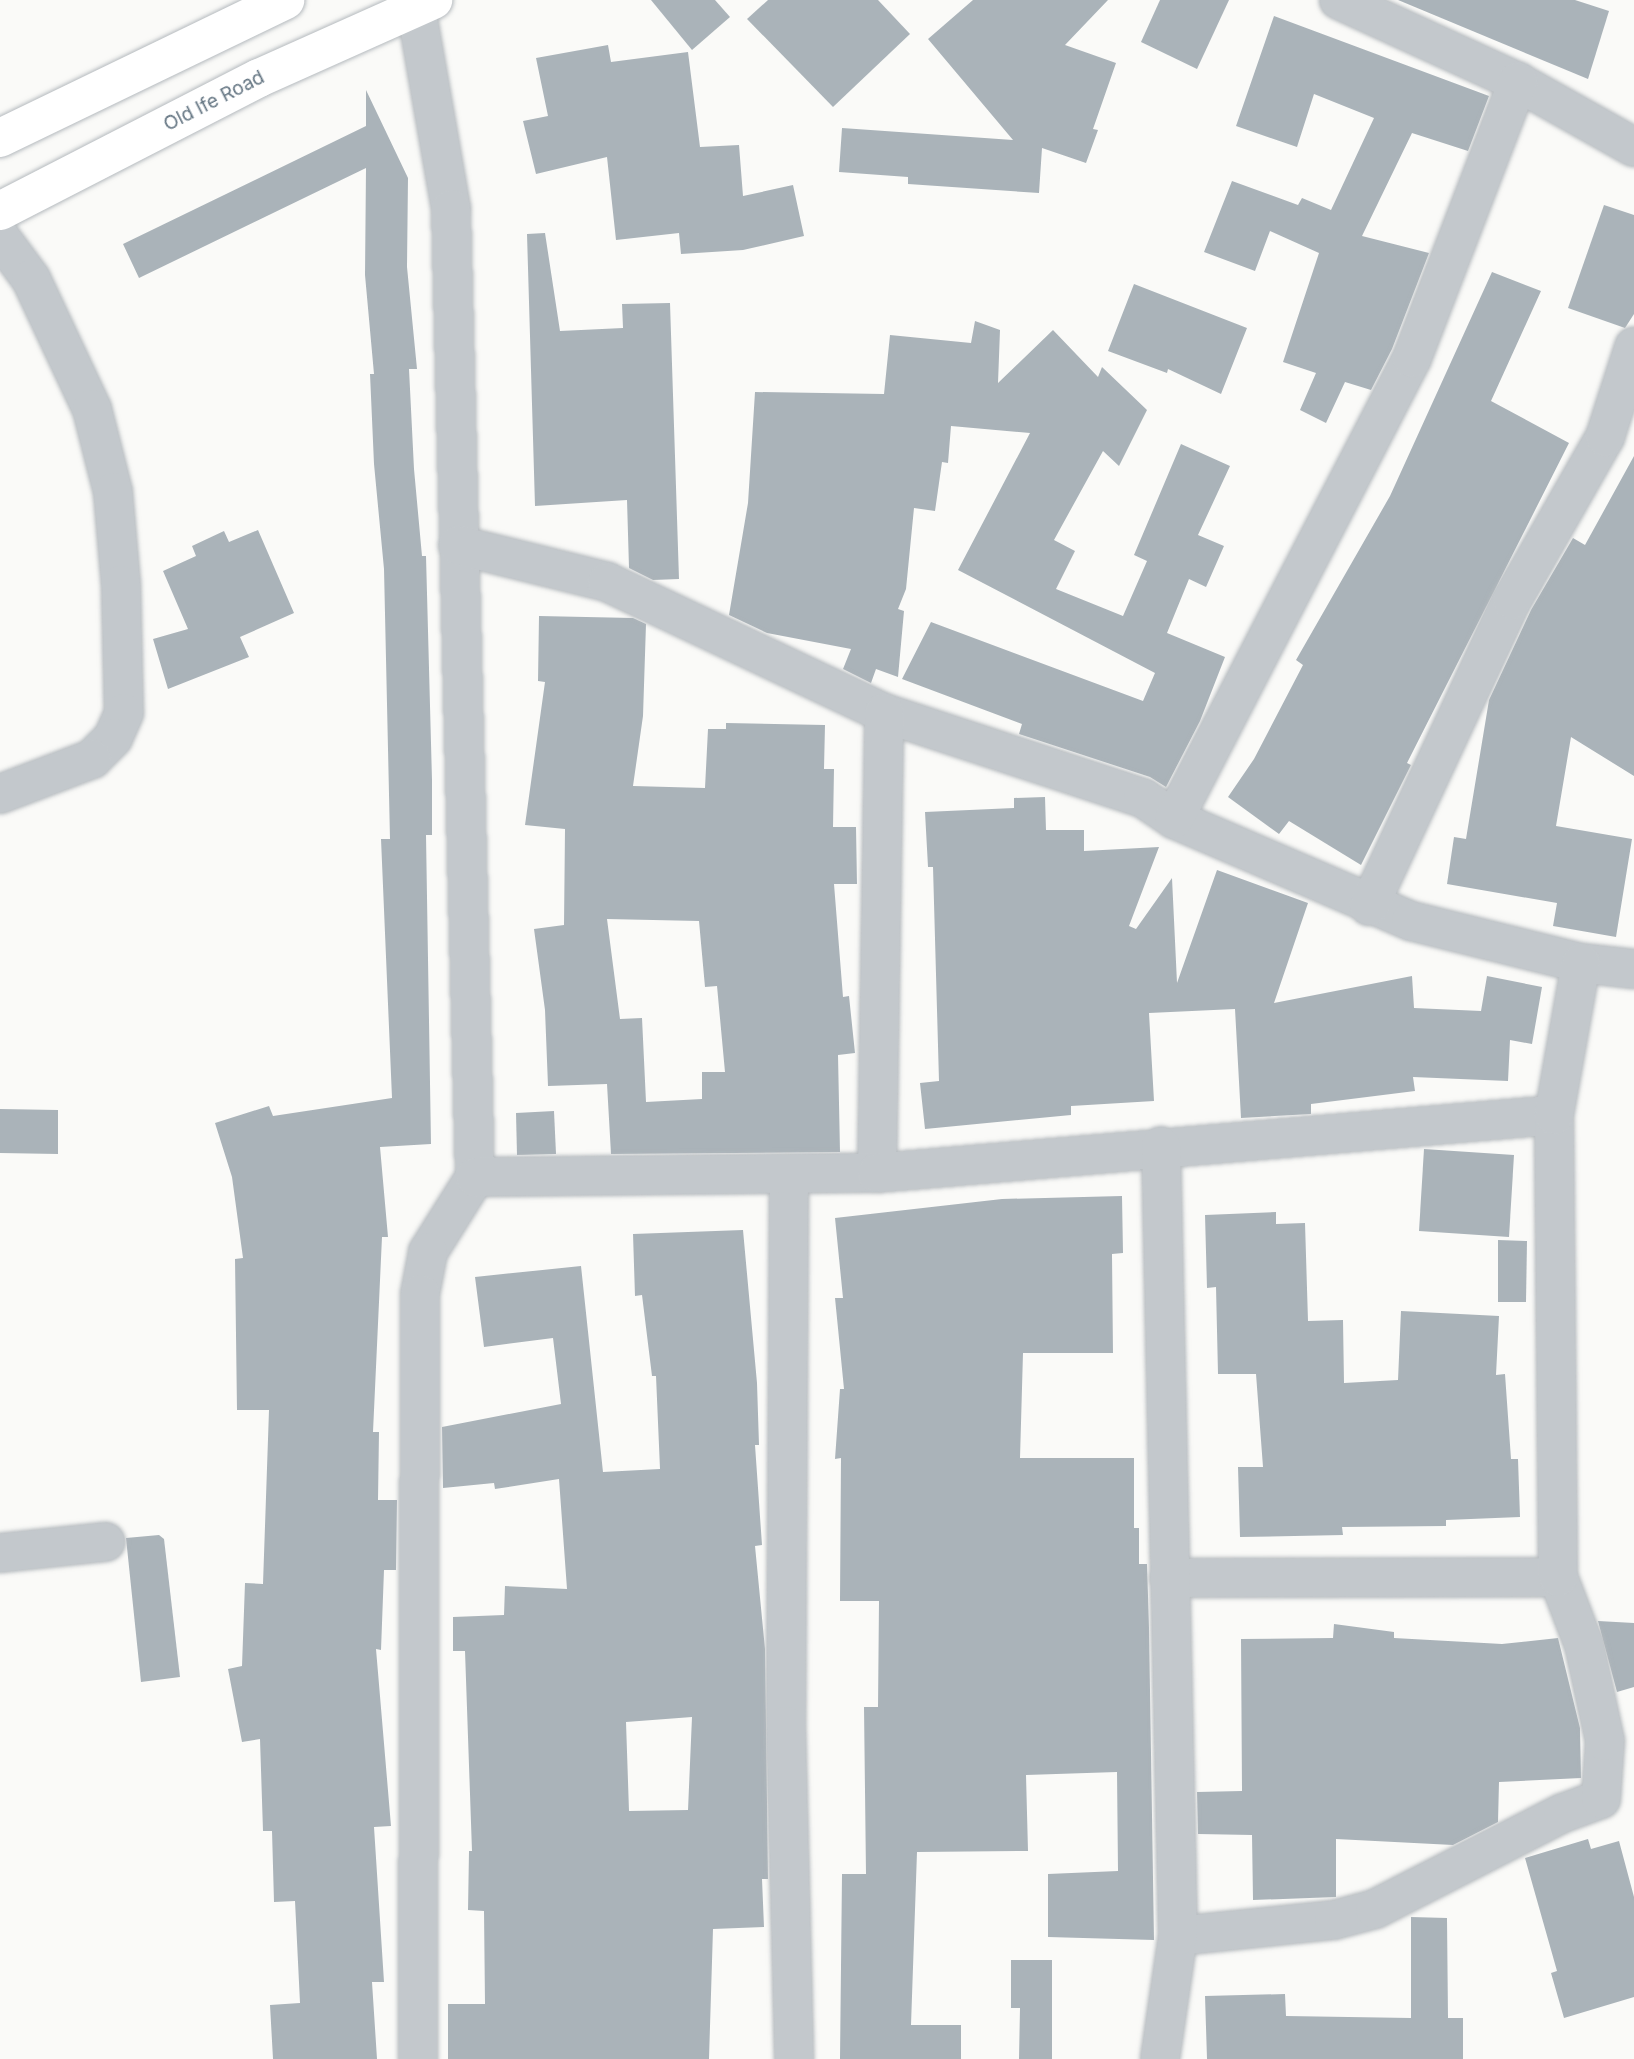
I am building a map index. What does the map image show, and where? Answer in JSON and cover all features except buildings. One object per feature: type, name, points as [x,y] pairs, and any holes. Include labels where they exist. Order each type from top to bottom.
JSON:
[{"type":"main road","points":[[0,138],[285,0]]},
{"type":"main road","name":"Old Ife Road","points":[[0,211],[259,78],[425,4]]},
{"type":"street","points":[[1339,0],[1518,82],[1634,147]]},
{"type":"street","points":[[418,2059],[420,1294],[428,1252],[475,1177],[451,209],[425,4]]},
{"type":"street","points":[[1174,819],[1412,358],[1518,82]]},
{"type":"street","points":[[0,237],[31,279],[92,409],[113,492],[121,585],[124,713],[113,738],[92,759],[0,794]]},
{"type":"street","points":[[1369,906],[1512,600],[1605,437],[1634,347]]},
{"type":"street","points":[[458,545],[607,582],[884,713],[1143,798],[1174,819],[1369,906],[1411,921],[1581,963],[1634,969]]},
{"type":"street","points":[[877,1173],[884,713]]},
{"type":"street","points":[[1178,1936],[1334,1920],[1375,1909],[1601,1798],[1605,1741],[1584,1645],[1558,1577],[1554,1115],[1581,963]]},
{"type":"street","points":[[475,1177],[877,1173],[1161,1146],[1554,1115]]},
{"type":"street","points":[[1160,2059],[1178,1936],[1161,1146]]},
{"type":"street","points":[[789,1175],[786,1726],[794,2059]]},
{"type":"street","points":[[0,1553],[105,1542]]},
{"type":"street","points":[[1169,1578],[1558,1577]]}]
